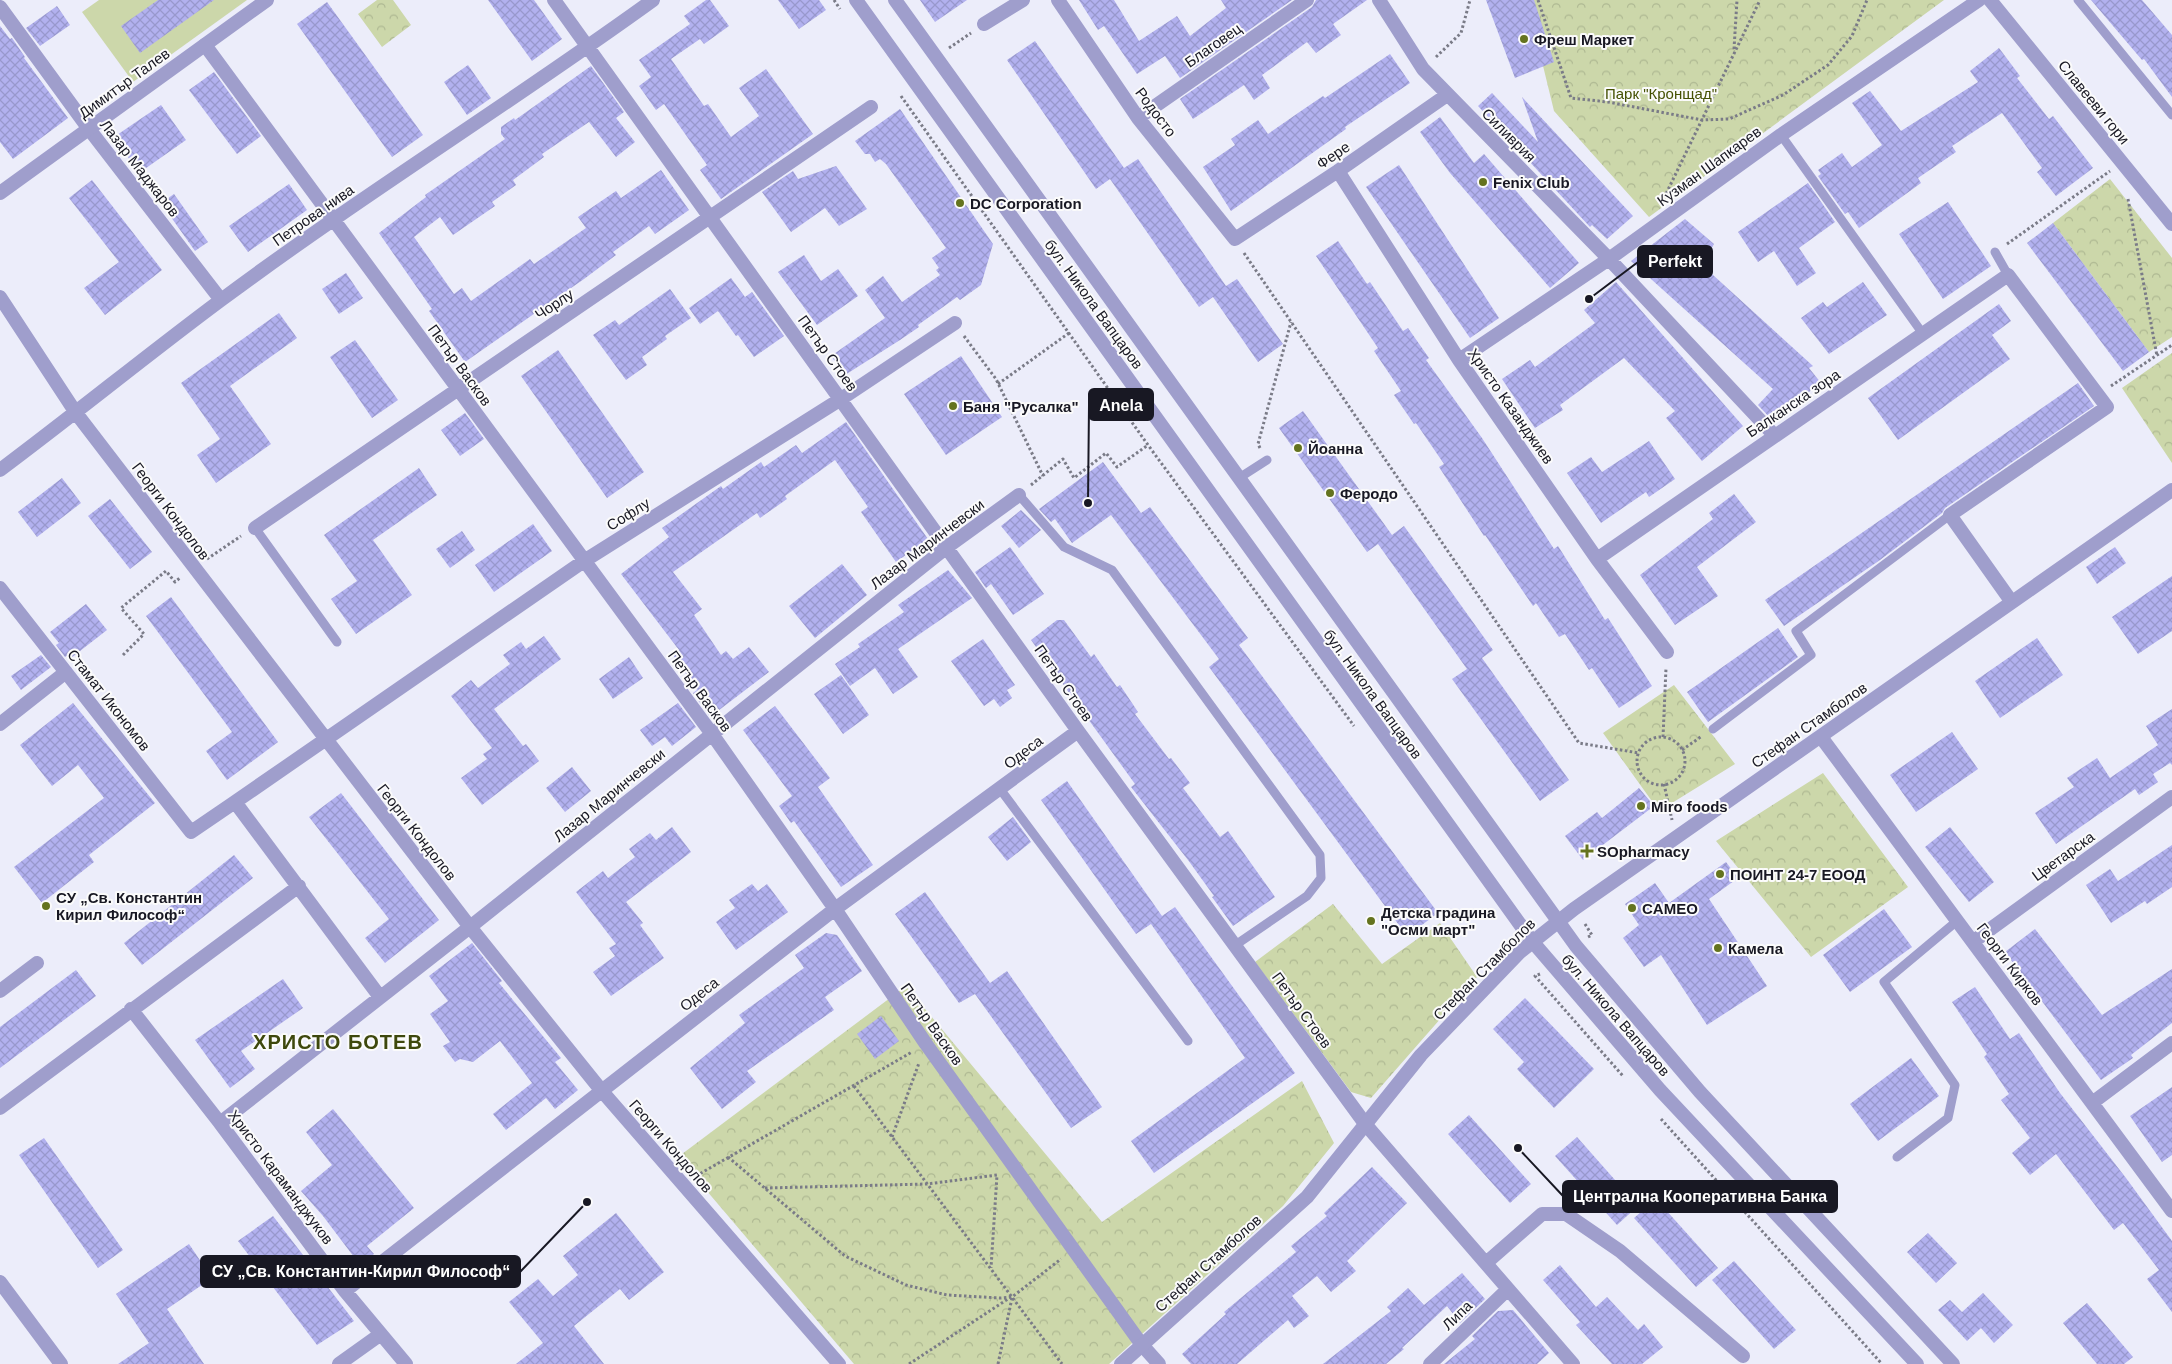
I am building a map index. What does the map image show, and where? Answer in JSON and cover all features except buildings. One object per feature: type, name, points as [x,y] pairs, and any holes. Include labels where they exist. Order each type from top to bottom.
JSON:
[{"type":"street","name":"Димитър Талев","points":[[0,193],[267,0]]},
{"type":"street","name":"Петър Стоев","points":[[554,0],[1078,731],[1366,1125],[1573,1364]]},
{"type":"street","name":"Петрова нива","points":[[0,470],[76,414],[221,300],[333,220],[588,47],[653,0]]},
{"type":"street","name":"бул. Никола Вапцаров","points":[[856,0],[1532,941],[1660,1090],[1917,1364]]},
{"type":"street","name":"бул. Никола Вапцаров","points":[[895,0],[1557,921],[1608,986],[1700,1092],[1953,1364]]},
{"type":"street","points":[[984,24],[1023,0]]},
{"type":"street","name":"Родосто","points":[[1058,0],[1138,118],[1235,239]]},
{"type":"street","name":"Благовец","points":[[1138,118],[1306,0]]},
{"type":"street","name":"Кузман Шапкарев","points":[[1459,360],[1609,259],[1781,135],[1979,0]]},
{"type":"street","name":"Славееви гори","points":[[1990,0],[2171,222]]},
{"type":"street","name":"Силиврия","points":[[1383,1],[1423,70],[1609,259],[1774,435]]},
{"type":"street","name":"Лазар Маджаров","points":[[0,7],[89,129],[221,300]]},
{"type":"street","name":"Петър Васков","points":[[205,45],[712,734],[835,909],[926,1044],[1142,1345],[1159,1364]]},
{"type":"street","name":"Фере","points":[[1235,239],[1338,171],[1447,95]]},
{"type":"street","name":"Чорлу","points":[[255,528],[871,107]]},
{"type":"street","name":"Христо Казанджиев","points":[[1338,171],[1459,360],[1598,559],[1667,652]]},
{"type":"street","points":[[2008,275],[2107,407],[1950,516],[2011,601]]},
{"type":"street","name":"Балканска зора","points":[[1598,559],[1774,435],[2008,275]]},
{"type":"street","name":"Георги Кондолов","points":[[0,297],[76,414],[470,927],[601,1090],[839,1364]]},
{"type":"street","name":"Софлу","points":[[191,832],[584,561],[841,399],[955,323]]},
{"type":"street","name":"Стефан Стамболов","points":[[1121,1364],[1307,1197],[1421,1055],[1532,941],[1557,921],[1821,737],[2011,601],[2172,490]]},
{"type":"street","name":"Лазар Маринчевски","points":[[220,1123],[470,927],[947,547],[1019,495]]},
{"type":"street","name":"Стамат Икономов","points":[[0,588],[191,832]]},
{"type":"street","points":[[0,724],[66,672]]},
{"type":"street","name":"Одеса","points":[[345,1291],[835,909],[1078,731]]},
{"type":"street","name":"Георги Кирков","points":[[1821,737],[1957,921],[1974,941],[2172,1211]]},
{"type":"street","name":"Цветарска","points":[[1974,941],[2172,797]]},
{"type":"street","points":[[235,802],[380,997]]},
{"type":"street","points":[[0,1108],[298,886]]},
{"type":"street","points":[[0,991],[37,963]]},
{"type":"street","name":"Христо Караманджуков","points":[[131,1009],[220,1123],[345,1291],[406,1364]]},
{"type":"street","points":[[2092,1103],[2172,1043]]},
{"type":"street","points":[[1486,1263],[1542,1214],[1566,1214],[1620,1251],[1742,1356]]},
{"type":"street","points":[[0,1282],[61,1364]]},
{"type":"street","name":"Липа","points":[[1430,1364],[1507,1290]]},
{"type":"street","points":[[339,1364],[381,1334]]},
{"type":"lane","points":[[2078,0],[2172,115]]},
{"type":"lane","points":[[1781,135],[1923,334]]},
{"type":"lane","points":[[1994,252],[2008,275]]},
{"type":"lane","points":[[1239,478],[1267,460]]},
{"type":"lane","points":[[1019,495],[1064,547],[1112,570],[1320,856],[1320,878],[1308,896],[1234,946]]},
{"type":"lane","points":[[1713,729],[1811,655],[1796,631],[1950,516]]},
{"type":"lane","points":[[255,528],[337,642]]},
{"type":"lane","points":[[1000,789],[1188,1041]]},
{"type":"lane","points":[[1897,1157],[1948,1118],[1955,1085],[1884,982],[1957,921]]},
{"type":"path","points":[[834,0],[845,16]]},
{"type":"path","points":[[1423,70],[1461,33],[1470,0]]},
{"type":"path","points":[[1538,0],[1571,98],[1608,102],[1702,120],[1729,119],[1783,95],[1828,65],[1852,36],[1867,0]]},
{"type":"path","points":[[1734,53],[1737,0]]},
{"type":"path","points":[[1660,205],[1760,0]]},
{"type":"path","points":[[937,58],[984,24]]},
{"type":"path","points":[[897,89],[1148,445],[1360,734]]},
{"type":"path","points":[[1994,252],[2122,163]]},
{"type":"path","points":[[2127,192],[2157,356]]},
{"type":"path","points":[[1235,239],[1579,743],[1639,753]]},
{"type":"path","points":[[1267,460],[1258,444],[1291,321]]},
{"type":"path","points":[[955,323],[998,384],[1043,476]]},
{"type":"path","points":[[998,384],[1069,333]]},
{"type":"path","points":[[2098,395],[2172,345]]},
{"type":"path","points":[[1019,495],[1063,459],[1074,478],[1106,453],[1117,467],[1148,445]]},
{"type":"path","points":[[123,654],[144,634],[121,608],[166,571],[175,582],[193,567],[255,528]]},
{"type":"path","points":[[1663,737],[1667,652]]},
{"type":"path","points":[[1682,750],[1713,729]]},
{"type":"path","points":[[1663,737],[1671,739],[1682,750],[1685,764],[1682,772],[1671,782],[1656,784],[1643,776],[1639,769],[1639,753],[1648,741],[1663,737]]},
{"type":"path","points":[[1664,784],[1676,838]]},
{"type":"path","points":[[1535,976],[1627,1081]]},
{"type":"path","points":[[682,1184],[926,1044]]},
{"type":"path","points":[[892,1137],[926,1044]]},
{"type":"path","points":[[854,1086],[1062,1364]]},
{"type":"path","points":[[1660,1118],[1882,1364]]},
{"type":"path","points":[[728,1158],[845,1256],[906,1286],[947,1295],[1012,1297]]},
{"type":"path","points":[[764,1188],[927,1184],[996,1175],[991,1269]]},
{"type":"path","points":[[909,1364],[1012,1297],[1074,1250]]},
{"type":"path","points":[[998,1364],[1012,1297]]},
{"type":"green space","points":[[99,0],[247,0],[133,82],[82,12]]},
{"type":"green space","points":[[377,0],[393,0],[411,25],[382,47],[358,14]]},
{"type":"green space","name":"Парк \"Кронщад\"","points":[[1527,0],[1944,0],[1649,217],[1554,111]]},
{"type":"green space","points":[[2110,179],[2172,258],[2172,337],[2149,352],[2053,223]]},
{"type":"green space","points":[[2172,353],[2172,463],[2122,388]]},
{"type":"green space","points":[[1674,685],[1735,764],[1659,811],[1603,733]]},
{"type":"green space","points":[[1823,773],[1908,887],[1811,957],[1716,841]]},
{"type":"green space","points":[[1333,904],[1382,964],[1440,923],[1477,977],[1371,1098],[1351,1092],[1255,962]]},
{"type":"green space","points":[[906,986],[1102,1222],[1302,1081],[1334,1143],[1283,1206],[1109,1364],[854,1364],[678,1157]]},
{"type":"place","name":"Фреш Маркет","points":[[1524,39]]},
{"type":"place","name":"Fenix Club","points":[[1483,182]]},
{"type":"place","name":"DC Corporation","points":[[960,203]]},
{"type":"place","name":"Perfekt","points":[[1589,299]]},
{"type":"place","name":"Баня \"Русалка\"","points":[[953,406]]},
{"type":"place","name":"Йоанна","points":[[1298,448]]},
{"type":"place","name":"Феродо","points":[[1330,493]]},
{"type":"place","name":"Anela","points":[[1088,503]]},
{"type":"place","name":"Miro foods","points":[[1641,806]]},
{"type":"place","name":"SOpharmacy","points":[[1587,851]]},
{"type":"place","name":"ПОИНТ 24-7 ЕООД","points":[[1720,874]]},
{"type":"place","name":"СУ „Св. Константин Кирил Философ“","points":[[46,906]]},
{"type":"place","name":"CAMEO","points":[[1632,908]]},
{"type":"place","name":"Детска градина \"Осми март\"","points":[[1371,921]]},
{"type":"place","name":"Камела","points":[[1718,948]]},
{"type":"place","name":"Централна Кооперативна Банка","points":[[1518,1148]]},
{"type":"place","name":"СУ „Св. Константин-Кирил Философ“","points":[[587,1202]]},
{"type":"district","name":"ХРИСТО БОТЕВ","points":[[338,1042]]}]
